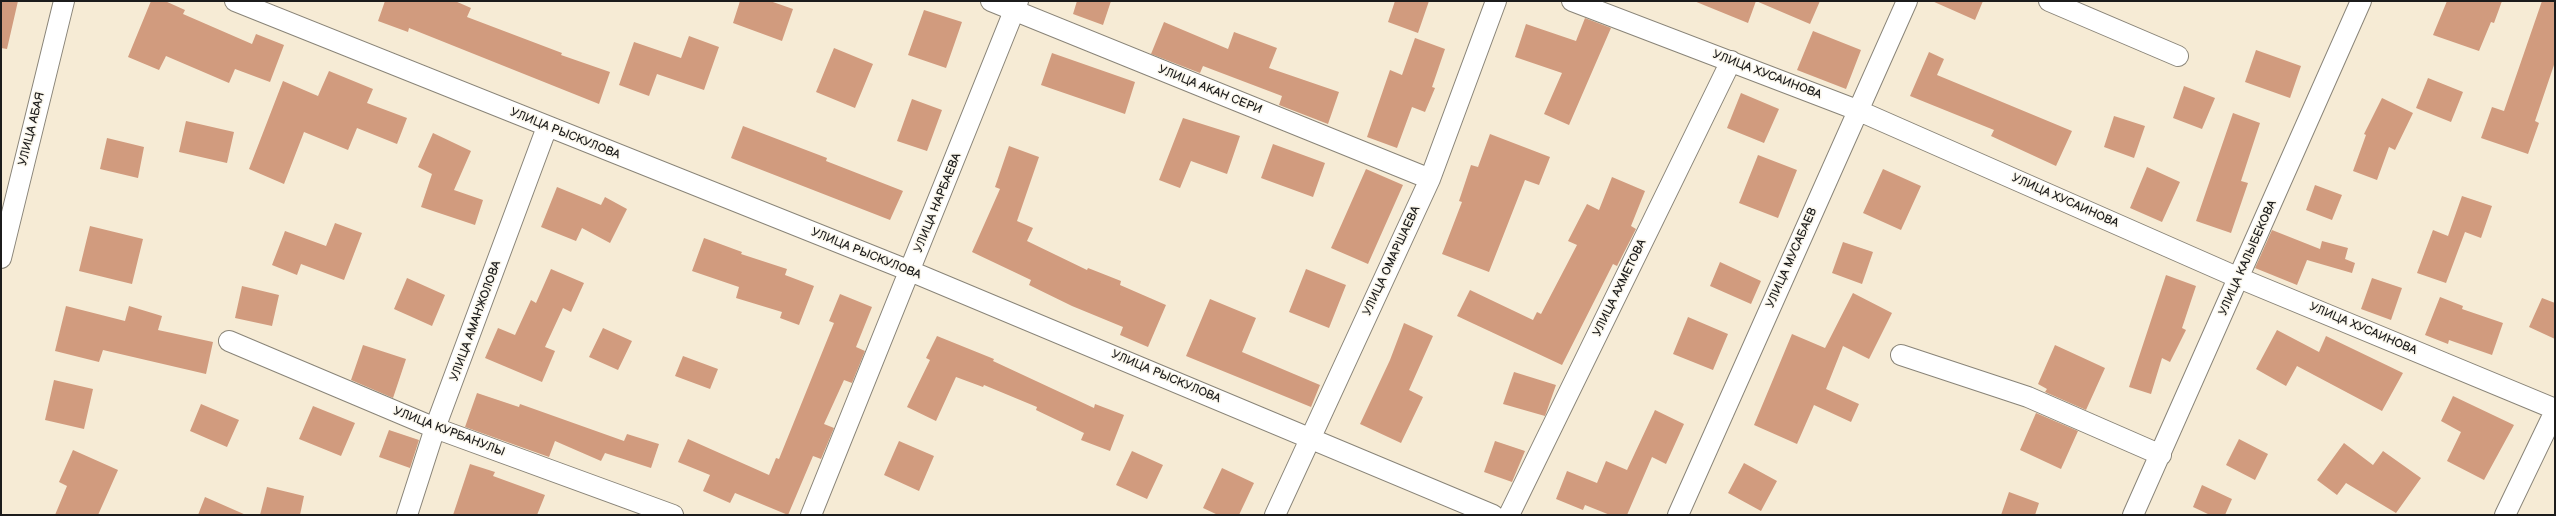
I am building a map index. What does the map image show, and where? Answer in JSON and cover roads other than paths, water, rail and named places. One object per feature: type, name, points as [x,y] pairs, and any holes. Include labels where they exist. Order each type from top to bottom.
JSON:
[{"type":"street","name":"УЛИЦА АБАЯ","points":[[1,258],[64,1]]},
{"type":"street","name":"УЛИЦА РЫСКУЛОВА","points":[[235,1],[910,271],[1494,515]]},
{"type":"street","name":"УЛИЦА АКАН СЕРИ","points":[[991,1],[1016,5],[1430,179]]},
{"type":"street","name":"УЛИЦА ОМАРШАЕВА","points":[[1275,515],[1430,179],[1496,1]]},
{"type":"street","name":"УЛИЦА ХУСАИНОВА","points":[[1572,1],[1857,110],[2239,278],[2555,410]]},
{"type":"street","name":"УЛИЦА МУСАБАЕВ","points":[[1678,515],[1857,110],[1907,1]]},
{"type":"street","points":[[2049,1],[2178,56]]},
{"type":"street","name":"УЛИЦА КАЛЫБЕКОВА","points":[[2133,515],[2161,455],[2361,1]]},
{"type":"street","name":"УЛИЦА НАРБАЕВА","points":[[811,515],[1016,5]]},
{"type":"street","name":"УЛИЦА АХМЕТОВА","points":[[1508,515],[1731,61]]},
{"type":"street","name":"УЛИЦА АМАНЖОЛОВА","points":[[407,515],[435,428],[547,127]]},
{"type":"street","name":"УЛИЦА КУРБАНУЛЫ","points":[[229,341],[435,428],[673,515]]},
{"type":"street","points":[[1901,355],[2028,397],[2161,455]]},
{"type":"street","points":[[2505,515],[2555,410]]}]
